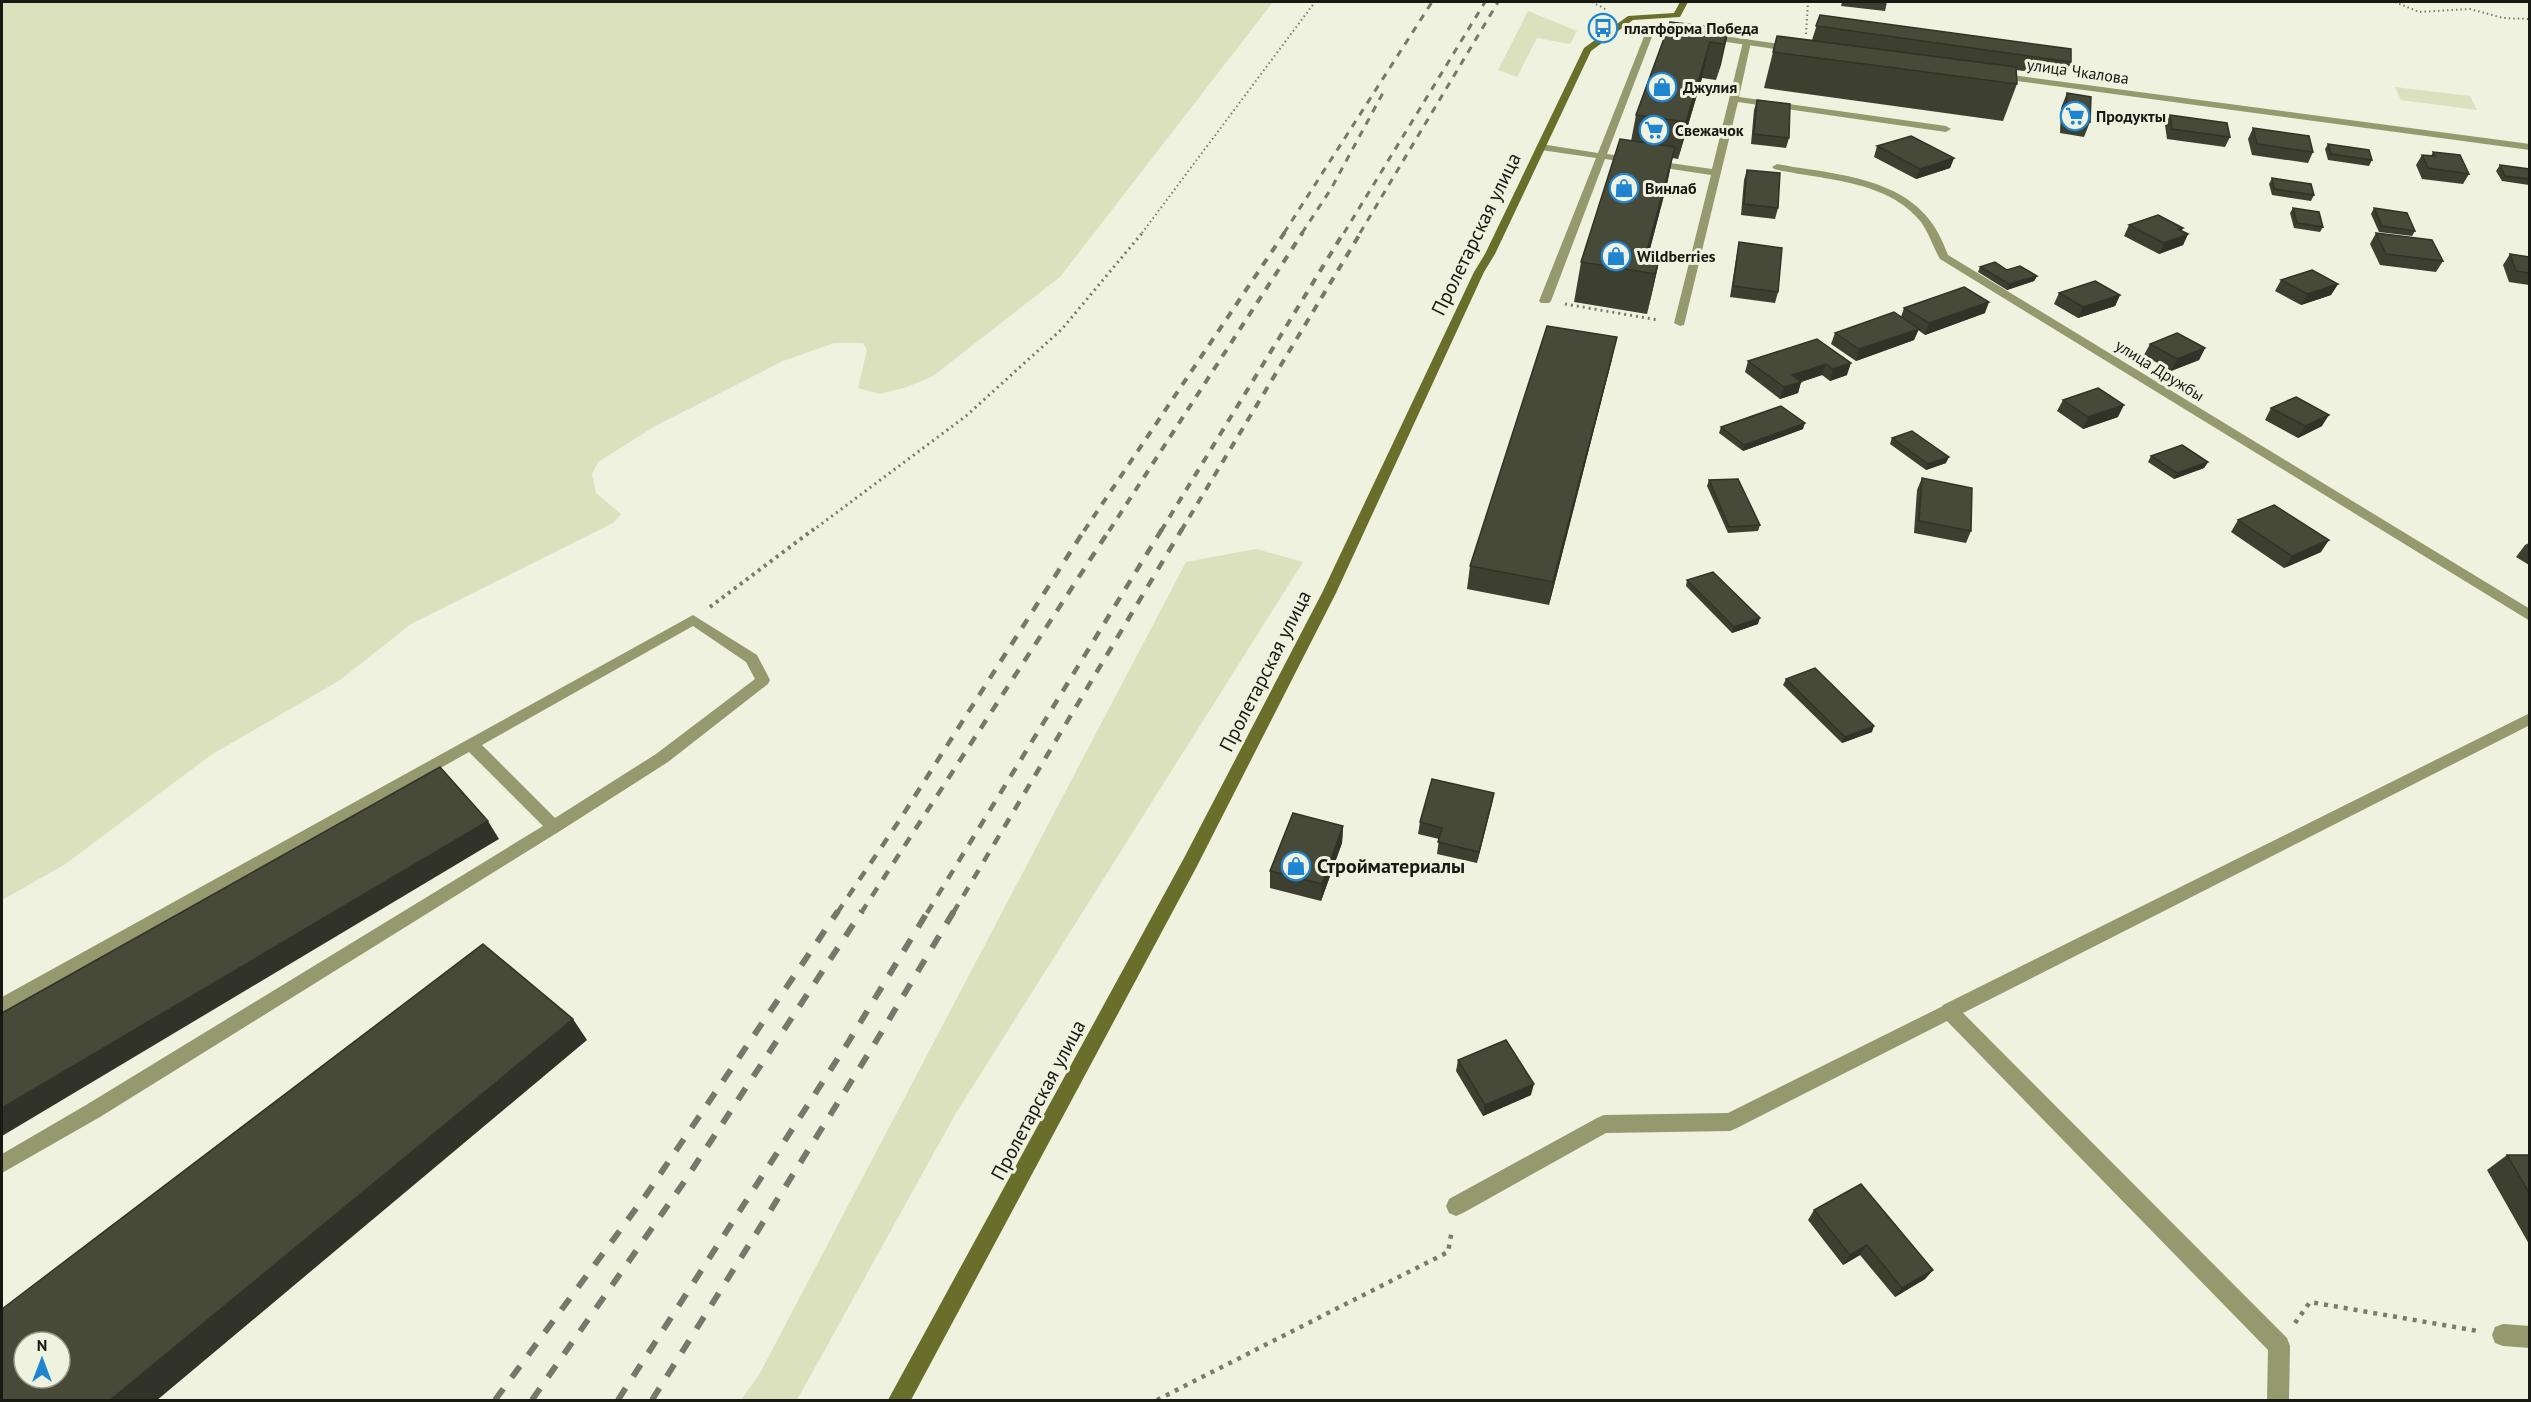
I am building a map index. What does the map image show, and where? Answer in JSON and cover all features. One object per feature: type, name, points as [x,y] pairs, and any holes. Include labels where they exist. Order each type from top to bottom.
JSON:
[{"type":"main road","name":"Пролетарская улица","points":[[899,1401],[1190,863],[1324,603],[1479,272],[1490,254],[1587,50],[1631,18],[1677,15],[1684,2]]},
{"type":"street","points":[[1622,26],[1802,50]]},
{"type":"street","points":[[1545,301],[1651,29]]},
{"type":"street","points":[[1680,323],[1747,42]]},
{"type":"street","name":"улица Чкалова","points":[[1991,75],[2529,147]]},
{"type":"street","points":[[1734,99],[1946,129]]},
{"type":"street","points":[[1541,147],[1716,173]]},
{"type":"street","name":"улица Дружбы","points":[[1777,167],[1868,187],[1912,207],[1924,218],[1944,257],[2529,616]]},
{"type":"street","points":[[2,1006],[693,620],[752,659],[763,680],[662,758],[554,827],[93,1111],[2,1164]]},
{"type":"street","points":[[1456,1206],[1604,1124],[1730,1122],[2529,718]]},
{"type":"street","points":[[471,744],[554,827]]},
{"type":"street","points":[[1949,1011],[2279,1346],[2278,1401]]},
{"type":"street","points":[[2503,1335],[2529,1337]]},
{"type":"path","points":[[693,620],[966,416],[1062,329],[1144,229],[1315,2]]},
{"type":"path","points":[[1592,2],[1610,12]]},
{"type":"path","points":[[1802,50],[1807,29],[1808,2]]},
{"type":"path","points":[[2395,2],[2419,12],[2470,9],[2503,18],[2529,19]]},
{"type":"path","points":[[1545,301],[1680,323]]},
{"type":"path","points":[[1157,1401],[1448,1252],[1456,1206]]},
{"type":"path","points":[[2279,1346],[2310,1302],[2503,1335]]},
{"type":"green space","points":[[2,2],[1273,2],[1060,277],[933,376],[907,387],[880,394],[858,388],[867,350],[863,343],[834,343],[783,361],[655,426],[598,462],[592,474],[596,493],[621,514],[613,523],[411,624],[340,680],[211,755],[64,865],[2,900]]},
{"type":"green space","points":[[1528,11],[1577,31],[1570,44],[1537,38],[1517,77],[1498,70]]},
{"type":"green space","points":[[2395,87],[2470,96],[2477,110],[2401,100]]},
{"type":"green space","points":[[1256,549],[1303,562],[956,1113],[797,1400],[741,1400],[759,1375],[1186,562]]},
{"type":"building","points":[[1820,15],[2071,49],[2071,62],[1816,26]]},
{"type":"building","points":[[1670,22],[1729,29],[1724,44],[1710,42],[1686,122],[1636,115]]},
{"type":"building","points":[[1777,36],[2016,67],[2017,84],[1773,52]]},
{"type":"building","points":[[2067,93],[2091,97],[2090,122],[2066,118]]},
{"type":"building","points":[[1757,100],[1790,104],[1789,138],[1754,134]]},
{"type":"building","points":[[2170,115],[2227,123],[2230,137],[2172,129]]},
{"type":"building","points":[[2253,128],[2309,136],[2313,152],[2257,144]]},
{"type":"building","points":[[1911,136],[1954,158],[1920,169],[1877,146]]},
{"type":"building","points":[[1620,139],[1675,147],[1647,251],[1661,253],[1655,274],[1581,262]]},
{"type":"building","points":[[2328,144],[2369,150],[2372,160],[2331,154]]},
{"type":"building","points":[[2433,152],[2460,155],[2469,174],[2428,168],[2422,155],[2435,156]]},
{"type":"building","points":[[2500,165],[2529,169],[2529,179],[2505,176]]},
{"type":"building","points":[[1747,170],[1780,173],[1778,208],[1744,204]]},
{"type":"building","points":[[2272,178],[2311,184],[2314,195],[2274,189]]},
{"type":"building","points":[[2293,208],[2319,212],[2323,227],[2297,223]]},
{"type":"building","points":[[2374,208],[2407,213],[2415,231],[2382,226]]},
{"type":"building","points":[[2158,215],[2183,228],[2178,229],[2188,234],[2164,243],[2129,225]]},
{"type":"building","points":[[2376,233],[2432,240],[2443,261],[2386,254]]},
{"type":"building","points":[[1739,242],[1782,248],[1778,292],[1733,286]]},
{"type":"building","points":[[2510,254],[2529,257],[2529,273],[2516,271]]},
{"type":"building","points":[[1995,262],[2007,270],[2020,266],[2037,276],[2009,284],[1980,267]]},
{"type":"building","points":[[2312,270],[2338,284],[2307,294],[2281,280]]},
{"type":"building","points":[[2095,281],[2120,295],[2083,307],[2059,293]]},
{"type":"building","points":[[1964,287],[1989,302],[1929,323],[1904,308]]},
{"type":"building","points":[[1894,312],[1919,329],[1859,349],[1835,333]]},
{"type":"building","points":[[1547,326],[1617,337],[1553,582],[1470,566]]},
{"type":"building","points":[[2177,333],[2205,348],[2177,359],[2150,344]]},
{"type":"building","points":[[1817,339],[1851,363],[1833,369],[1826,364],[1792,375],[1801,382],[1784,387],[1748,361]]},
{"type":"building","points":[[2098,388],[2124,405],[2088,417],[2063,400]]},
{"type":"building","points":[[2296,397],[2329,415],[2305,426],[2271,408]]},
{"type":"building","points":[[1781,406],[1805,423],[1744,445],[1721,427]]},
{"type":"building","points":[[1912,431],[1949,457],[1928,464],[1892,438]]},
{"type":"building","points":[[2182,445],[2208,462],[2177,473],[2151,456]]},
{"type":"building","points":[[1922,478],[1972,488],[1971,531],[1919,521]]},
{"type":"building","points":[[1738,479],[1760,525],[1729,527],[1709,480]]},
{"type":"building","points":[[2274,505],[2329,540],[2292,556],[2238,520]]},
{"type":"building","points":[[1713,572],[1760,618],[1734,627],[1687,580]]},
{"type":"building","points":[[1815,668],[1874,726],[1845,737],[1786,679]]},
{"type":"building","points":[[440,767],[488,821],[2,1108],[2,1013]]},
{"type":"building","points":[[1432,779],[1494,793],[1479,852],[1438,842],[1442,828],[1420,822]]},
{"type":"building","points":[[1293,813],[1343,826],[1322,884],[1270,871]]},
{"type":"building","points":[[483,944],[573,1019],[109,1401],[2,1401],[2,1309]]},
{"type":"building","points":[[1506,1040],[1534,1084],[1485,1105],[1458,1060]]},
{"type":"building","points":[[2507,1155],[2529,1155],[2529,1193]]},
{"type":"building","points":[[1861,1184],[1933,1270],[1902,1288],[1867,1245],[1850,1255],[1814,1210]]},
{"type":"railway","points":[[1284,233],[1432,2]]},
{"type":"railway","points":[[1344,233],[1485,2]]},
{"type":"railway","points":[[1360,233],[1498,2]]},
{"type":"railway","points":[[1302,233],[1331,189],[1384,91]]},
{"type":"railway","points":[[1084,531],[1285,232]]},
{"type":"railway","points":[[1109,531],[1303,232]]},
{"type":"railway","points":[[1161,531],[1344,232]]},
{"type":"railway","points":[[1181,531],[1361,232]]},
{"type":"railway","points":[[837,913],[899,821],[1085,529]]},
{"type":"railway","points":[[861,913],[1110,529]]},
{"type":"railway","points":[[927,913],[1162,529]]},
{"type":"railway","points":[[953,913],[1182,529]]},
{"type":"railway","points":[[495,1400],[646,1195],[838,911]]},
{"type":"railway","points":[[532,1400],[682,1185],[862,911]]},
{"type":"railway","points":[[618,1400],[849,1041],[928,911]]},
{"type":"railway","points":[[652,1400],[872,1048],[954,911]]},
{"type":"place","name":"платформа Победа","points":[[1603,28]]},
{"type":"place","name":"Джулия","points":[[1662,87]]},
{"type":"place","name":"Продукты","points":[[2075,116]]},
{"type":"place","name":"Свежачок","points":[[1654,130]]},
{"type":"place","name":"Винлаб","points":[[1624,188]]},
{"type":"place","name":"Wildberries","points":[[1616,256]]},
{"type":"place","name":"Стройматериалы","points":[[1296,866]]}]
